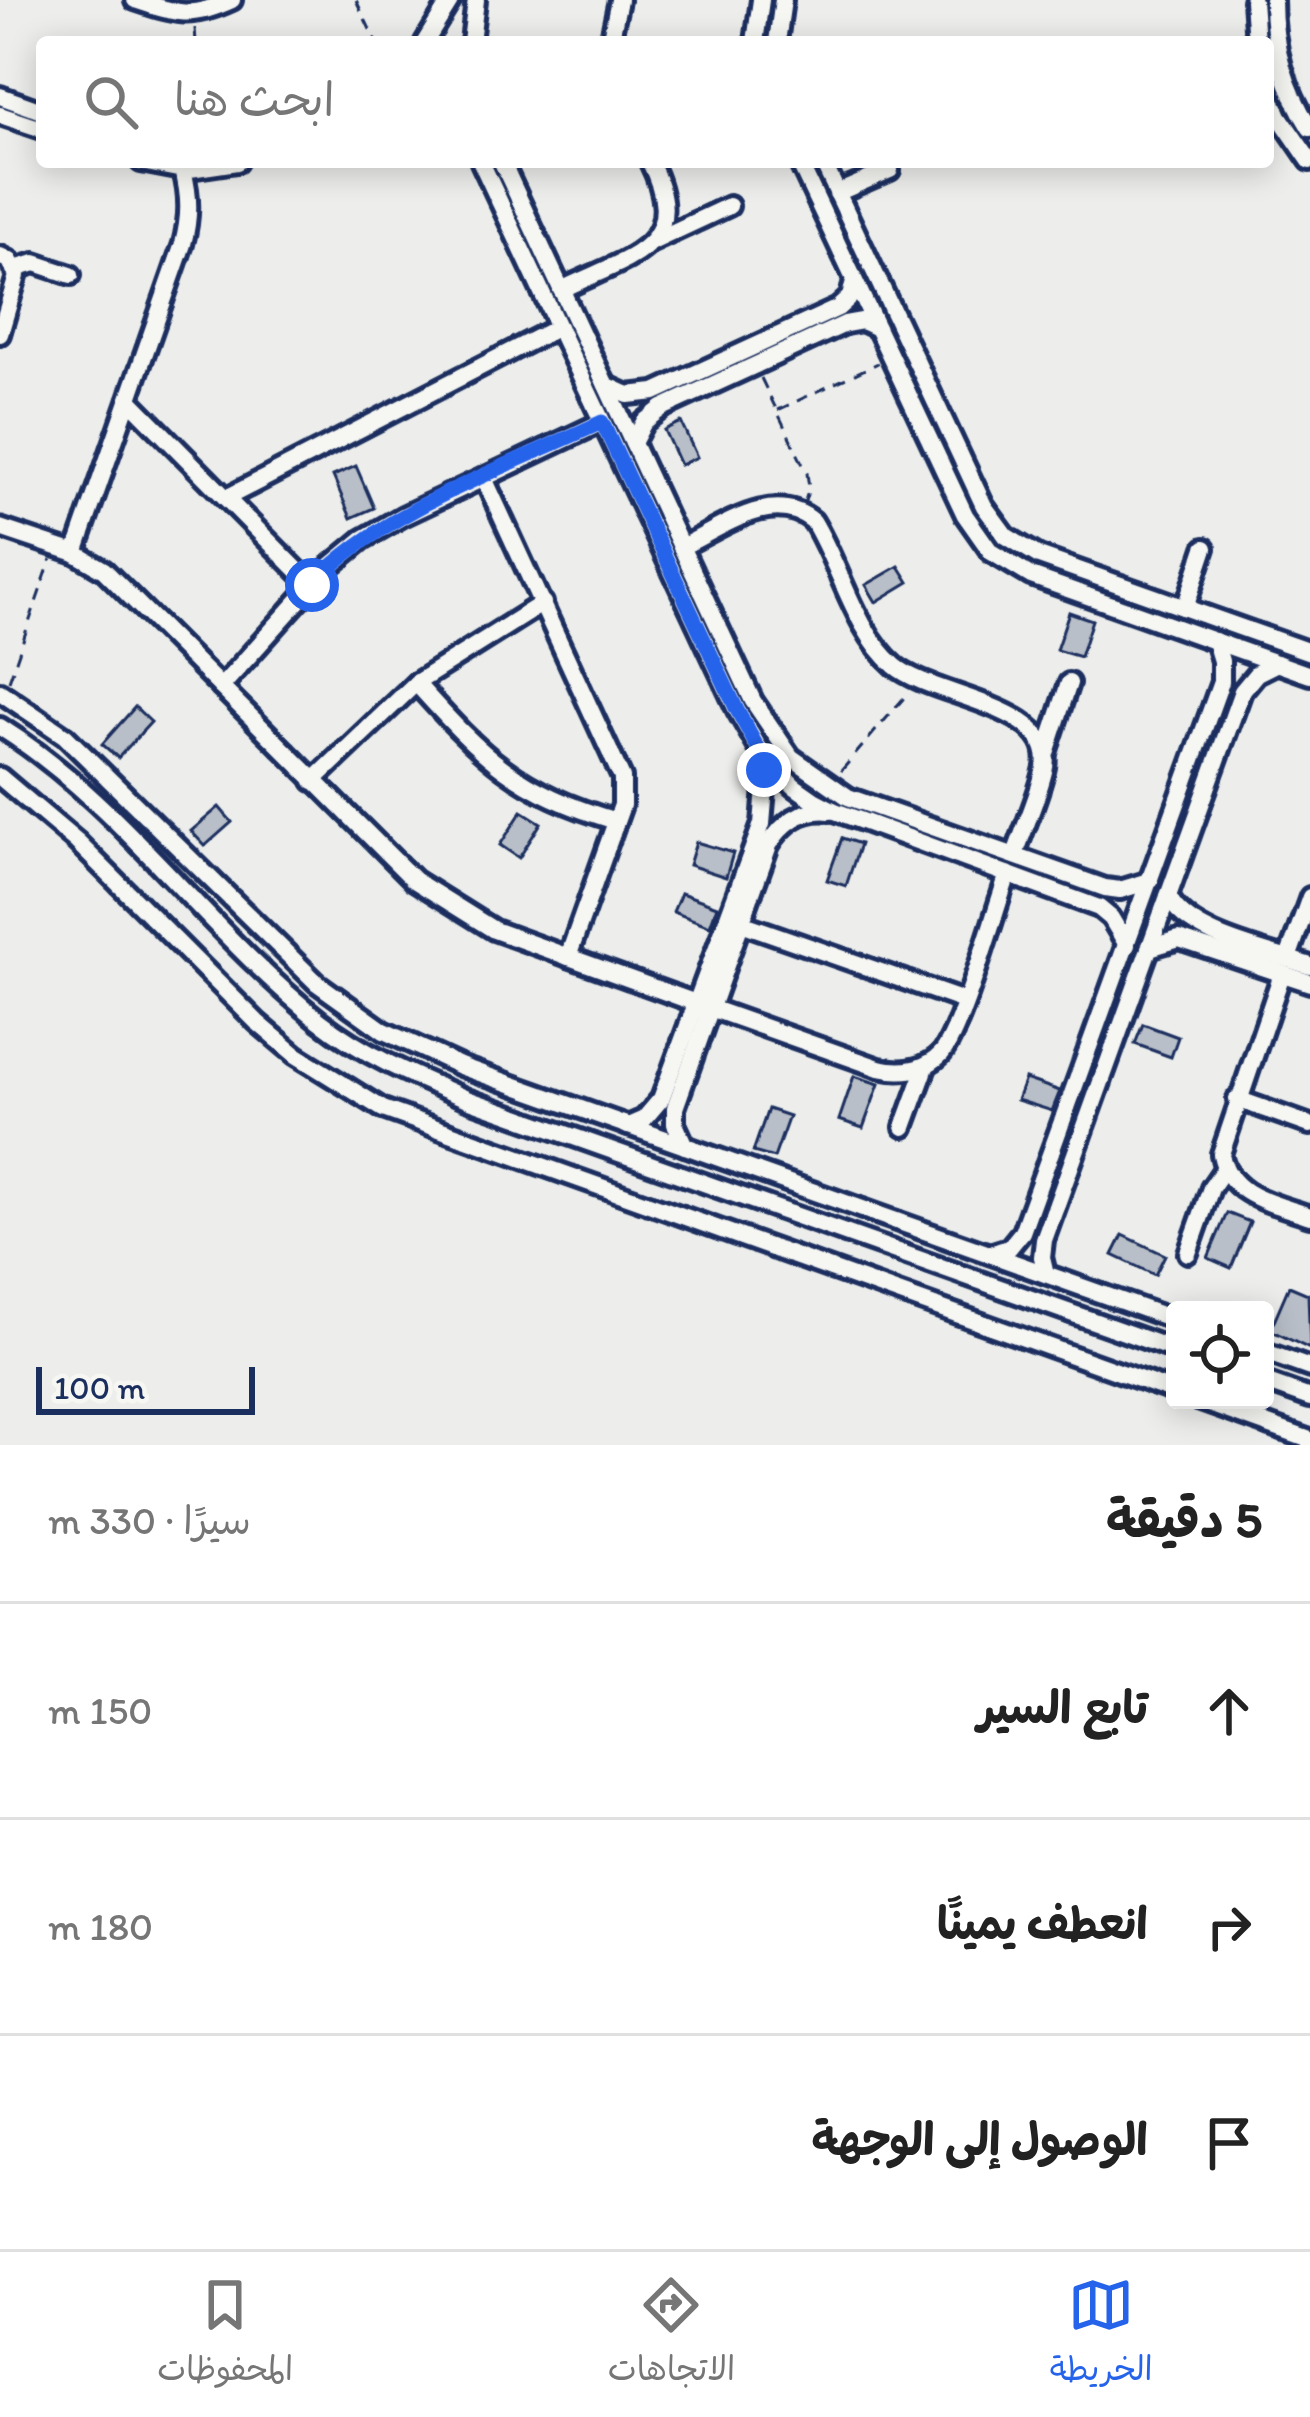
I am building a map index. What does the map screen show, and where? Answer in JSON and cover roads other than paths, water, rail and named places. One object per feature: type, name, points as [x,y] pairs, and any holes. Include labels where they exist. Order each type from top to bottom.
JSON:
[{"type":"street","points":[[135,0],[178,14],[194,14],[232,0]]},
{"type":"street","points":[[429,36],[452,0]]},
{"type":"street","points":[[472,36],[476,0]]},
{"type":"street","points":[[611,36],[619,0]]},
{"type":"street","points":[[756,36],[761,0]]},
{"type":"street","points":[[778,36],[783,0]]},
{"type":"street","points":[[1253,0],[1256,36]]},
{"type":"street","points":[[1273,0],[1278,56],[1310,128]]},
{"type":"street","points":[[0,96],[36,109]]},
{"type":"street","points":[[1274,105],[1310,161]]},
{"type":"street","points":[[0,115],[36,127]]},
{"type":"street","points":[[172,168],[196,168]]},
{"type":"street","points":[[485,168],[760,752],[794,786],[835,812],[1099,908],[1127,945]]},
{"type":"street","points":[[505,168],[764,721],[791,758],[848,797],[1105,888],[1136,887],[1150,881]]},
{"type":"street","points":[[652,242],[666,216],[666,200],[653,168]]},
{"type":"street","points":[[802,168],[965,515],[992,552],[1031,576],[1310,675]]},
{"type":"street","points":[[826,168],[993,522],[1022,548],[1310,652]]},
{"type":"street","points":[[75,553],[189,220],[183,170]]},
{"type":"street","points":[[837,193],[890,170]]},
{"type":"street","points":[[561,290],[729,206]]},
{"type":"street","points":[[0,256],[15,268],[17,284],[0,334]]},
{"type":"street","points":[[15,268],[35,263],[71,275]]},
{"type":"street","points":[[605,383],[628,395],[655,392],[838,308],[850,297],[854,280]]},
{"type":"street","points":[[633,443],[644,422],[662,407],[854,321],[877,328]]},
{"type":"street","points":[[226,498],[558,327]]},
{"type":"street","points":[[129,400],[312,585]]},
{"type":"street","points":[[221,687],[345,553],[383,527],[602,422]]},
{"type":"street","points":[[484,478],[618,765],[623,791],[568,956]]},
{"type":"street","points":[[681,547],[760,510],[775,506],[802,512],[820,533],[879,649],[918,681],[1031,725],[1046,753]]},
{"type":"street","points":[[0,528],[75,553],[116,580],[414,880],[453,908],[494,930],[879,1068],[895,1071],[927,1064]]},
{"type":"street","points":[[1185,608],[1205,548]]},
{"type":"street","points":[[313,781],[416,683],[543,603]]},
{"type":"street","points":[[990,1255],[1009,1248],[1022,1232],[1221,682],[1215,641]]},
{"type":"street","points":[[1046,1274],[1044,1240],[1242,691],[1257,673],[1277,663]]},
{"type":"street","points":[[416,683],[464,737],[512,778],[567,807],[616,821]]},
{"type":"street","points":[[1015,855],[1069,683]]},
{"type":"street","points":[[2,693],[64,736],[316,983],[385,1031],[460,1066],[1166,1317]]},
{"type":"street","points":[[0,727],[67,776],[304,1007],[361,1049],[403,1072],[467,1099],[1166,1347]]},
{"type":"street","points":[[685,1146],[675,1124],[675,1108],[762,824],[765,788],[760,752]]},
{"type":"street","points":[[0,777],[77,842],[257,1022],[296,1055],[383,1109],[1166,1389]]},
{"type":"street","points":[[628,1126],[651,1114],[661,1099],[777,832],[803,813],[835,812]]},
{"type":"street","points":[[904,1127],[927,1064],[950,1041],[1008,874]]},
{"type":"street","points":[[1168,896],[1179,914],[1195,926],[1285,966],[1310,983]]},
{"type":"street","points":[[1310,897],[1222,1139],[1224,1169],[1242,1191],[1310,1216]]},
{"type":"street","points":[[741,923],[964,1001]]},
{"type":"street","points":[[1149,948],[1179,939],[1285,966],[1310,966]]},
{"type":"street","points":[[1237,1099],[1310,1125]]},
{"type":"street","points":[[1188,1253],[1211,1188],[1224,1169]]},
{"type":"street","points":[[1274,1355],[1310,1368]]},
{"type":"street","points":[[1274,1385],[1310,1398]]},
{"type":"street","points":[[1223,1409],[1310,1440]]}]
